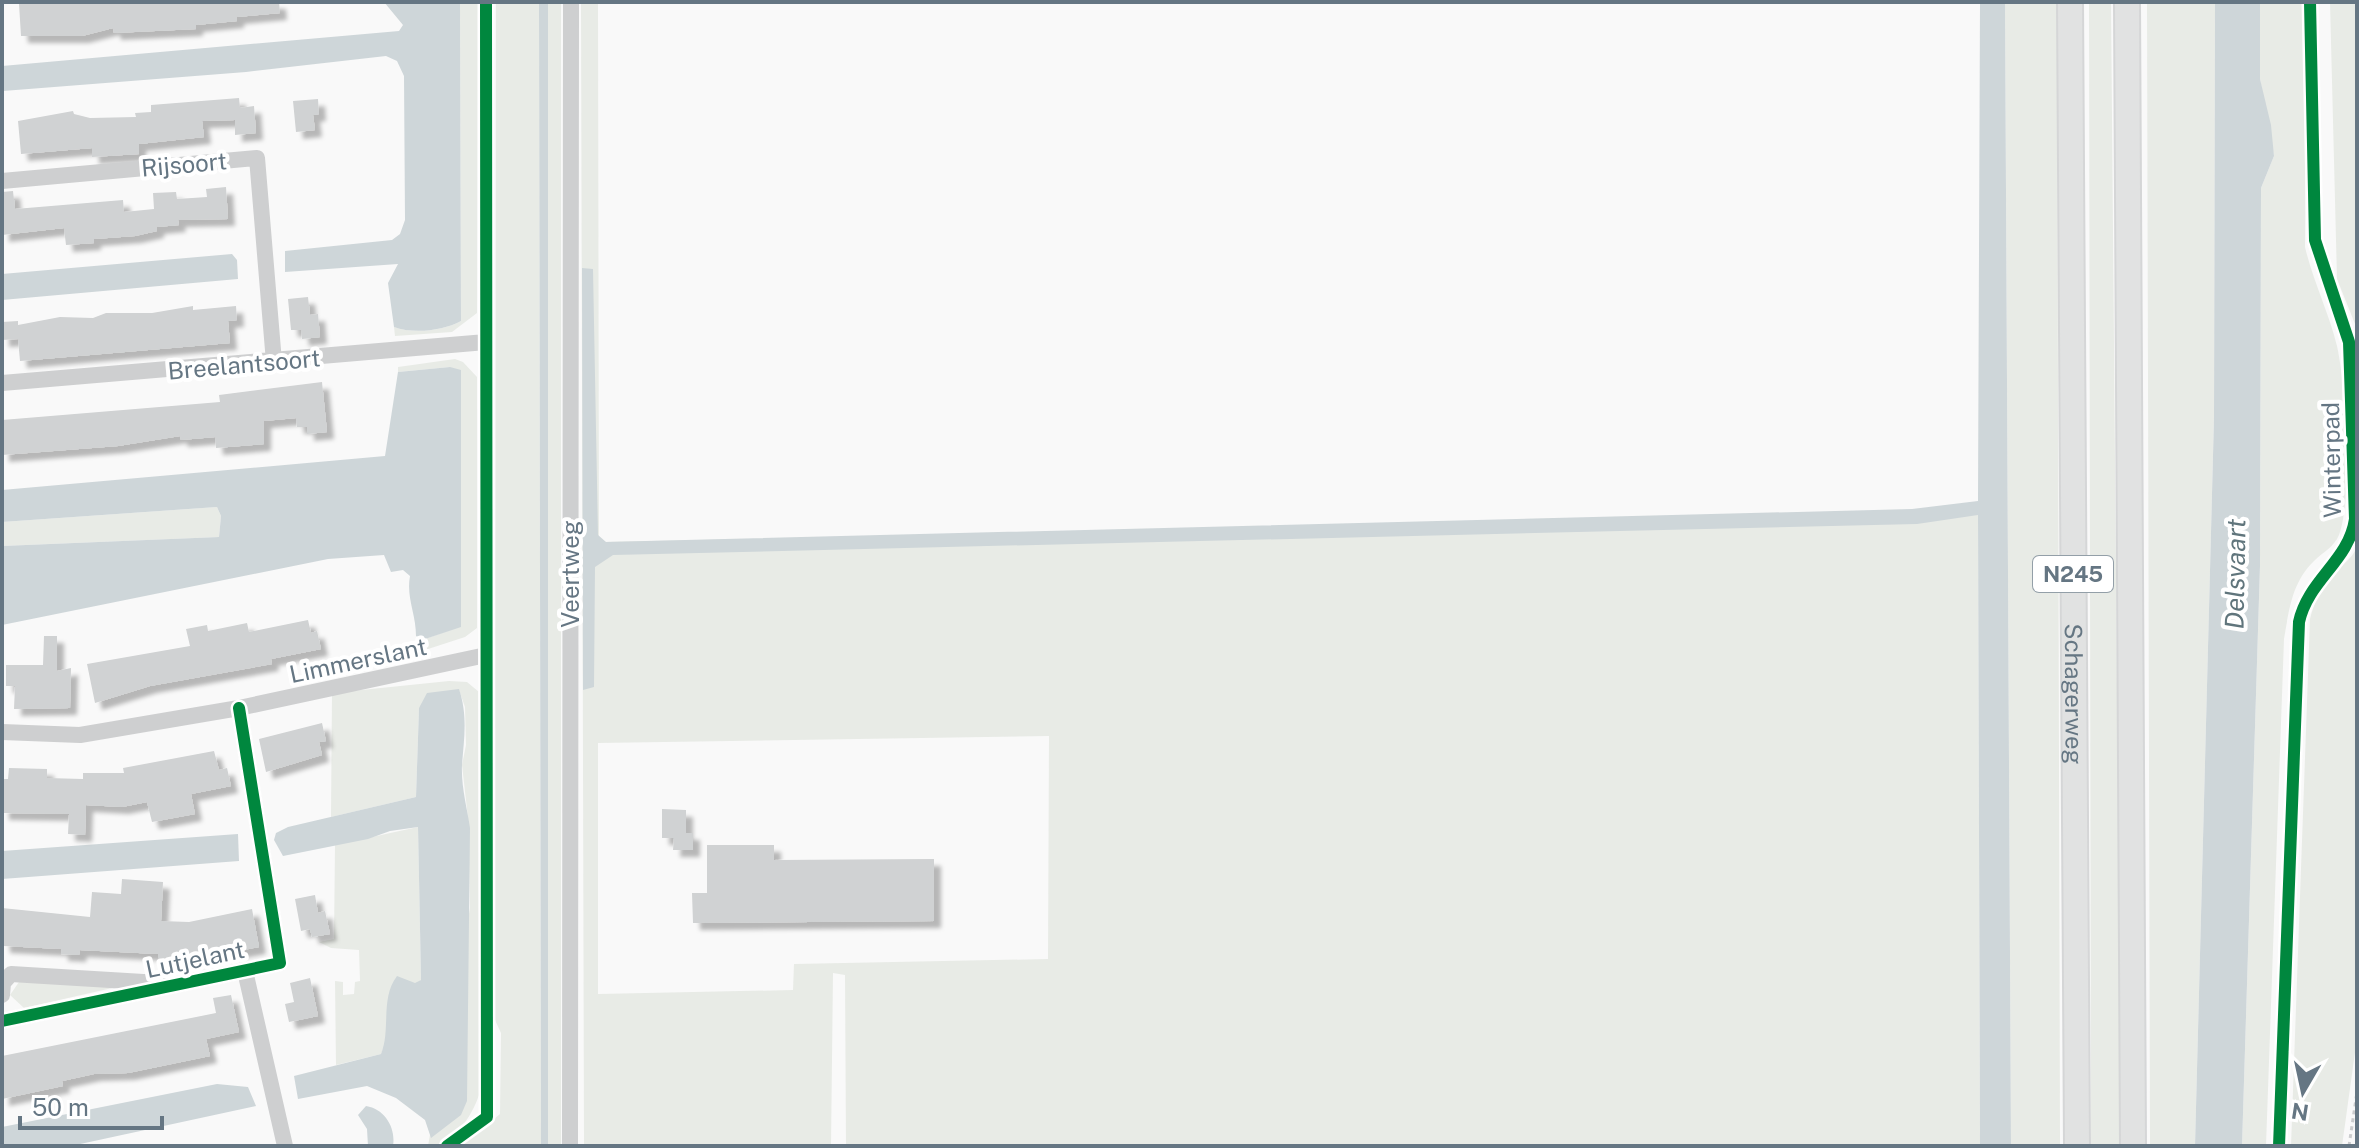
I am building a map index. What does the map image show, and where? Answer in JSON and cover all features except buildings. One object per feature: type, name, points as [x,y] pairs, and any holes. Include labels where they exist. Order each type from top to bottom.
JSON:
[{"type":"main road","name":"Schagerweg","points":[[2070,2],[2077,1146]]},
{"type":"main road","name":"N245","points":[[2127,2],[2133,1146]]},
{"type":"street","points":[[447,1146],[487,1117],[486,2]]},
{"type":"street","name":"Veertweg","points":[[570,1146],[571,2]]},
{"type":"street","name":"Rijsoort","points":[[2,181],[257,158],[274,362]]},
{"type":"street","name":"Breelantsoort","points":[[2,383],[486,342]]},
{"type":"street","name":"Limmerslant","points":[[2,732],[80,735],[239,708],[486,655]]},
{"type":"street","name":"Lutjelant","points":[[178,985],[11,974],[3,983],[2,997],[9,1020],[178,985],[245,971],[280,963],[239,708]]},
{"type":"street","name":"Lutjelant","points":[[245,971],[285,1146]]},
{"type":"path","points":[[2349,1146],[2357,1092]]},
{"type":"shaded area","points":[[460,2],[478,2],[477,313],[452,332],[395,336],[394,327],[428,330],[461,321]]},
{"type":"shaded area","points":[[496,2],[539,2],[541,1146],[461,1146],[500,1114],[501,1033],[495,1020]]},
{"type":"shaded area","points":[[548,2],[561,2],[561,1146],[548,1146]]},
{"type":"shaded area","points":[[581,2],[598,2],[599,542],[1978,515],[1980,1146],[846,1146],[845,975],[833,973],[831,1146],[584,1146]],"holes":[[[1049,736],[1048,959],[794,964],[793,990],[598,994],[598,743]]]},
{"type":"shaded area","points":[[2005,2],[2057,2],[2060,1146],[2011,1146]]},
{"type":"shaded area","points":[[2089,2],[2111,2],[2121,1146],[2091,1146]]},
{"type":"shaded area","points":[[2147,2],[2215,2],[2214,417],[2195,1146],[2150,1146]]},
{"type":"shaded area","points":[[2260,2],[2306,2],[2305,247],[2337,346],[2343,387],[2347,469],[2339,535],[2301,578],[2293,597],[2284,639],[2266,1146],[2242,1146],[2260,566],[2261,188],[2274,156],[2260,79]]},
{"type":"shaded area","points":[[2330,2],[2357,2],[2357,329],[2337,279]]},
{"type":"shaded area","points":[[455,359],[463,362],[477,377],[477,628],[465,637],[422,651],[422,640],[461,626],[450,367],[398,372],[398,367]]},
{"type":"shaded area","points":[[217,507],[221,516],[219,537],[2,546],[2,522]]},
{"type":"shaded area","points":[[2357,547],[2357,1038],[2342,1146],[2291,1146],[2310,619],[2324,586]]},
{"type":"shaded area","points":[[449,681],[467,682],[479,692],[479,1095],[472,1112],[453,1135],[437,1145],[428,1146],[470,908],[468,818],[462,765],[466,745],[465,707],[459,690],[419,708],[416,797],[331,817],[332,693]]},
{"type":"shaded area","points":[[418,827],[421,980],[387,1008],[388,1037],[381,1054],[336,1065],[335,981],[343,982],[343,995],[354,994],[355,982],[360,981],[359,950],[331,948],[319,942],[334,939],[335,845]]},
{"type":"shaded area","points":[[19,982],[121,986],[24,1008],[10,995]]},
{"type":"water","points":[[384,2],[460,2],[461,321],[446,327],[419,331],[394,327],[388,283],[398,264],[285,272],[285,251],[392,240],[400,234],[405,220],[404,76],[397,61],[386,56],[246,72],[3,91],[2,66],[399,31],[403,25]]},
{"type":"water","points":[[539,2],[548,2],[548,1146],[541,1146]]},
{"type":"water","points":[[1980,2],[2005,2],[2011,1146],[1980,1146],[1978,515],[1917,524],[613,555],[595,567],[594,687],[583,690],[582,268],[593,269],[598,535],[606,542],[1912,509],[1978,501]]},
{"type":"water","name":"Delsvaart","points":[[2215,2],[2260,2],[2260,79],[2271,125],[2274,156],[2261,188],[2260,566],[2242,1146],[2195,1146],[2214,417]]},
{"type":"water","points":[[232,254],[237,260],[238,279],[2,300],[2,274]]},
{"type":"water","points":[[450,367],[461,370],[461,627],[422,640],[416,636],[409,591],[410,576],[403,570],[391,572],[384,555],[328,559],[2,625],[2,546],[219,537],[221,516],[217,507],[2,522],[2,490],[385,456],[398,372]]},
{"type":"water","points":[[459,689],[464,718],[462,781],[470,828],[467,1101],[461,1115],[431,1138],[425,1120],[396,1098],[367,1086],[298,1099],[294,1076],[381,1054],[392,985],[397,976],[415,983],[421,980],[418,827],[283,856],[274,840],[276,833],[288,827],[416,797],[419,708],[427,693]]},
{"type":"water","points":[[238,834],[239,861],[2,879],[2,851]]},
{"type":"water","points":[[217,1084],[248,1087],[256,1106],[71,1146],[2,1146],[2,1127]]},
{"type":"water","points":[[366,1106],[379,1111],[388,1120],[393,1133],[393,1146],[368,1146],[367,1129],[358,1115]]},
{"type":"cycle path","points":[[447,1146],[487,1117],[486,2]]},
{"type":"cycle path","name":"Winterpad","points":[[2279,1146],[2299,622],[2311,594],[2345,547],[2355,519],[2349,342],[2315,240],[2310,2]]},
{"type":"cycle path","points":[[2,1021],[280,963],[239,708]]}]
